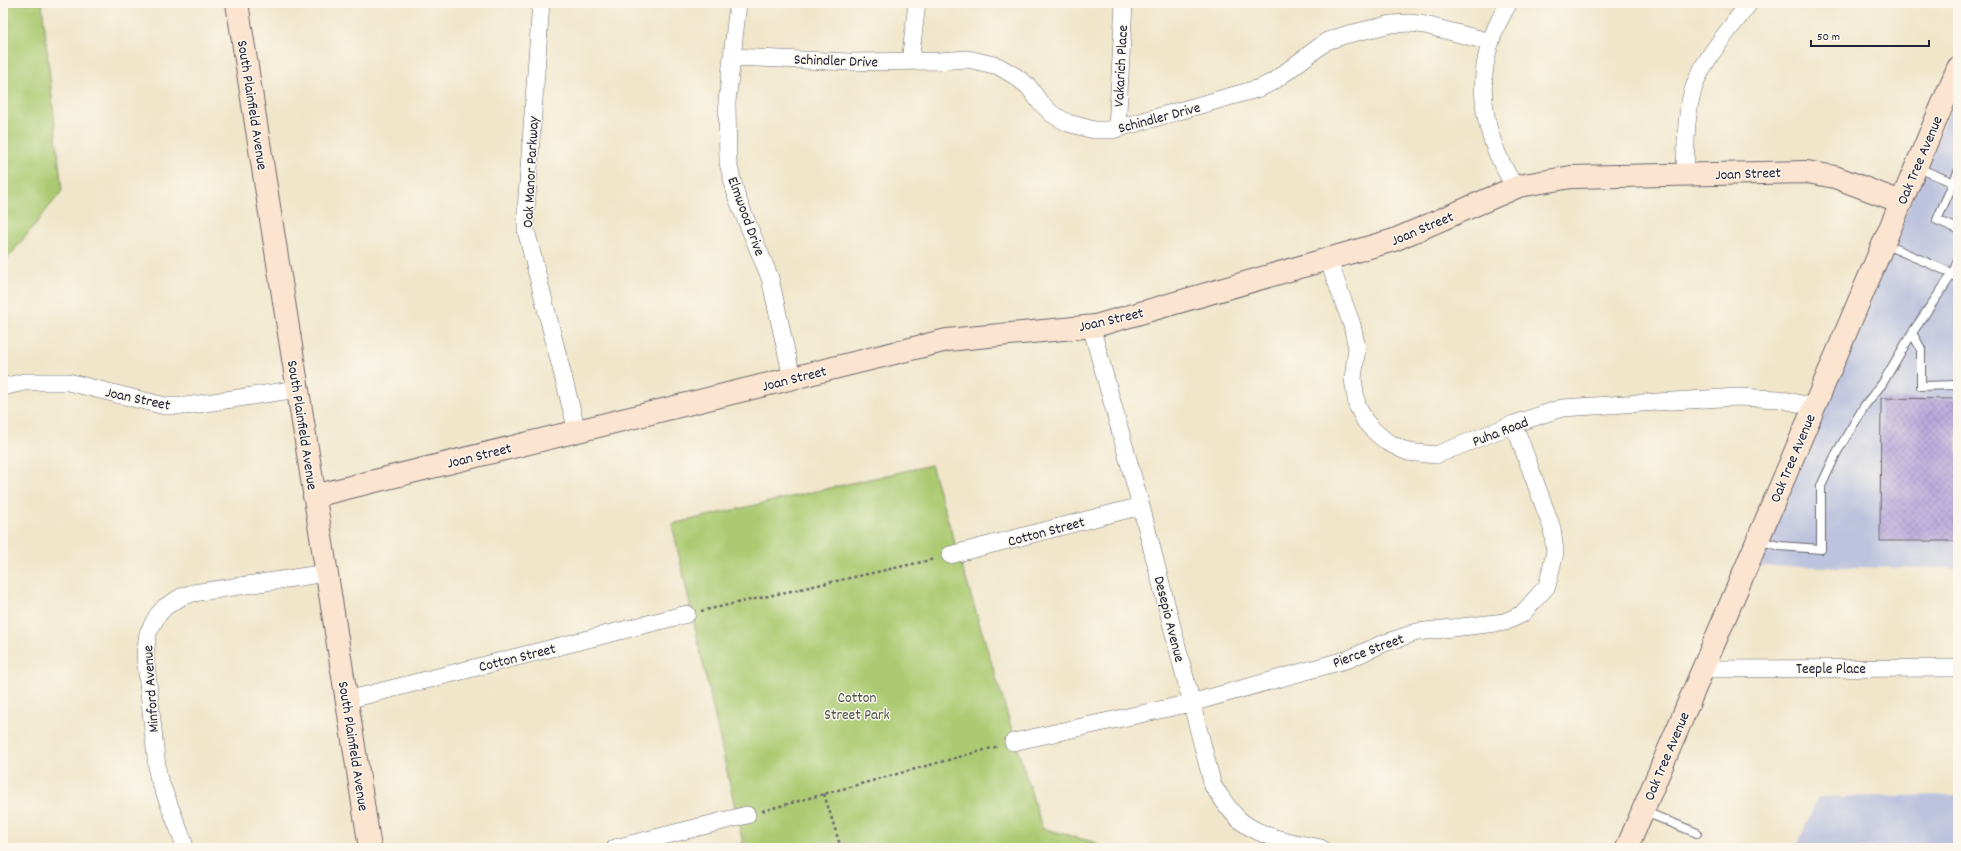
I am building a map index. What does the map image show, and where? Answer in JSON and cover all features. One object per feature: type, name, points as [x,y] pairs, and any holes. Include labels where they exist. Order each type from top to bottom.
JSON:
[{"type":"street","name":"South Plainfield Avenue","points":[[237,3],[370,848]]},
{"type":"street","name":"Oak Manor Parkway","points":[[541,3],[526,210],[526,230],[578,431]]},
{"type":"street","name":"Elmwood Drive","points":[[738,3],[727,102],[728,163],[737,198],[770,278],[792,378]]},
{"type":"street","points":[[910,62],[917,3]]},
{"type":"street","name":"Vakarich Place","points":[[1117,129],[1124,3]]},
{"type":"street","points":[[1509,3],[1491,42],[1484,76],[1484,110],[1492,142],[1498,158],[1516,188]]},
{"type":"street","points":[[1685,176],[1689,110],[1693,89],[1711,55],[1749,3]]},
{"type":"street","name":"Schindler Drive","points":[[732,56],[849,62],[910,62],[958,59],[988,63],[1015,76],[1028,86],[1039,101],[1052,114],[1068,123],[1094,130],[1117,129],[1260,88],[1274,81],[1327,41],[1391,24],[1418,24],[1491,42]]},
{"type":"street","name":"Oak Tree Avenue","points":[[1627,848],[1958,68]]},
{"type":"street","name":"Joan Street","points":[[314,496],[947,340],[1091,326],[1394,240],[1516,188],[1571,177],[1685,176],[1807,172],[1836,177],[1901,202]]},
{"type":"street","name":"Puha Road","points":[[1328,259],[1352,325],[1357,348],[1353,379],[1357,405],[1364,421],[1373,430],[1387,442],[1408,452],[1436,455],[1514,424],[1562,408],[1695,398],[1758,397],[1779,399],[1814,407]]},
{"type":"street","name":"Desepio Avenue","points":[[1091,326],[1141,506],[1213,786],[1227,806],[1242,822],[1264,835],[1321,848]]},
{"type":"street","name":"Joan Street","points":[[3,387],[24,382],[68,382],[166,406],[186,406],[298,390]]},
{"type":"street","name":"Pierce Street","points":[[1013,742],[1191,703],[1349,659],[1382,644],[1418,632],[1505,622],[1522,614],[1547,586],[1555,552],[1552,528],[1514,424]]},
{"type":"street","name":"Cotton Street","points":[[950,556],[1141,506]]},
{"type":"street","name":"Minford Avenue","points":[[184,843],[158,776],[145,655],[148,633],[157,616],[165,607],[176,600],[193,593],[327,573]]},
{"type":"street","name":"Cotton Street","points":[[347,700],[687,614]]},
{"type":"street","name":"Teeple Place","points":[[1703,669],[1958,668]]},
{"type":"street","points":[[615,848],[747,815]]},
{"type":"lane","points":[[1916,167],[1954,183]]},
{"type":"lane","points":[[1958,172],[1937,220],[1958,229]]},
{"type":"lane","points":[[1883,244],[1955,274]]},
{"type":"lane","points":[[1757,540],[1779,546],[1821,549],[1821,486],[1837,452],[1865,405],[1882,384],[1912,333],[1955,274],[1958,260]]},
{"type":"lane","points":[[1912,333],[1921,349],[1921,386],[1958,385]]},
{"type":"lane","points":[[1642,811],[1696,833]]},
{"type":"path","points":[[687,614],[950,556]]},
{"type":"path","points":[[747,815],[1013,742]]},
{"type":"path","points":[[824,794],[841,848]]},
{"type":"shaded area","points":[[1958,92],[1958,568],[1754,566]]},
{"type":"shaded area","points":[[1958,795],[1958,848],[1796,848],[1818,797]]},
{"type":"green space","points":[[3,3],[42,3],[62,191],[3,264]]},
{"type":"green space","name":"Cotton Street Park","points":[[931,465],[1042,828],[1097,843],[1100,848],[744,848],[672,524]]},
{"type":"building","points":[[1881,398],[1958,399],[1958,541],[1880,541]]}]
